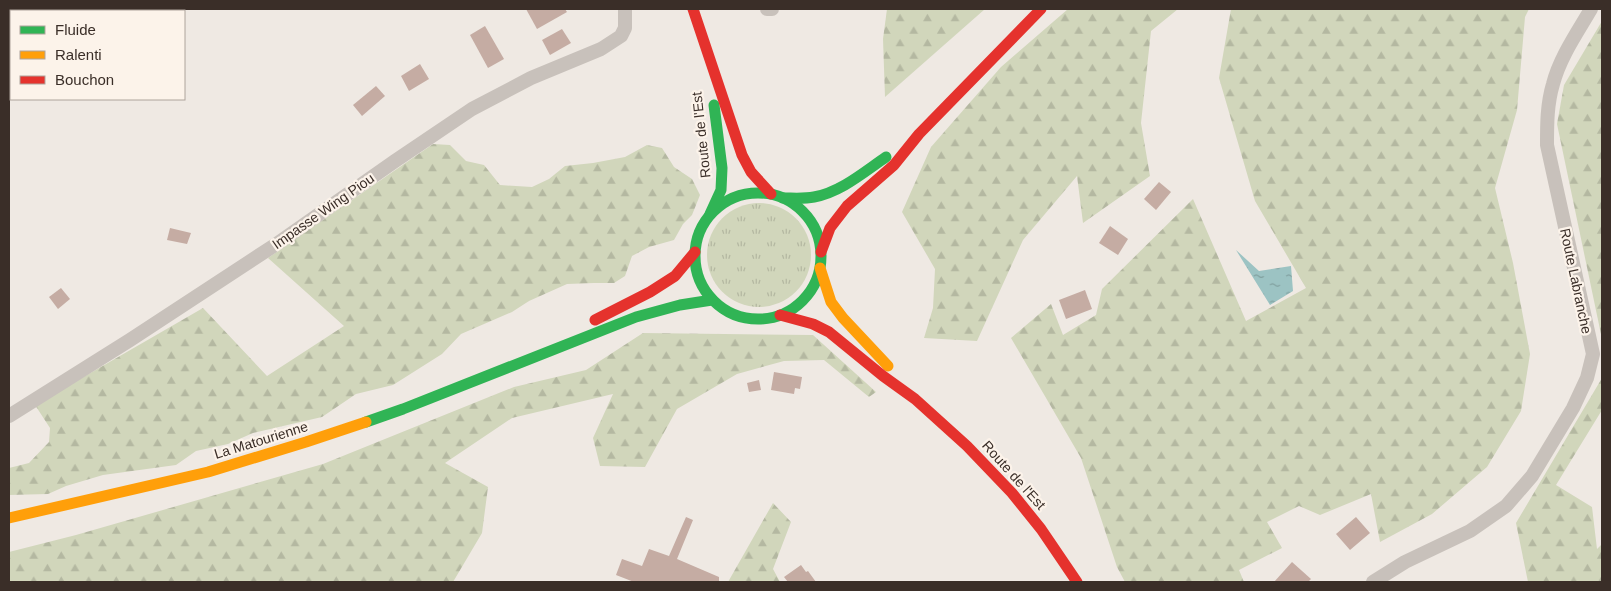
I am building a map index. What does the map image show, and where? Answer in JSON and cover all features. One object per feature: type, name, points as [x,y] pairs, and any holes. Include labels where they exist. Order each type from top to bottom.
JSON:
[{"type":"main road","name":"Route de l'Est","points":[[693,9],[742,155],[751,172],[777,196]]},
{"type":"main road","points":[[821,252],[830,228],[847,206],[894,165],[920,134],[1040,9]]},
{"type":"main road","name":"Route de l'Est","points":[[705,48],[719,132],[722,168],[721,190],[709,217]]},
{"type":"main road","points":[[777,196],[798,207],[810,219],[818,235],[821,252],[820,268],[812,288],[798,304],[780,315],[762,319],[743,318],[726,311],[712,300],[702,286],[696,269],[695,252],[699,233],[709,217],[721,205],[737,197],[754,193],[804,199],[820,196],[856,177],[920,134]]},
{"type":"main road","name":"La Matourienne","points":[[514,364],[584,325],[650,292],[674,276],[695,252]]},
{"type":"main road","name":"Route de l'Est","points":[[820,268],[831,302],[915,399]]},
{"type":"main road","name":"La Matourienne","points":[[9,518],[170,481],[306,442],[403,409],[636,317],[680,305],[712,300]]},
{"type":"main road","name":"Route de l'Est","points":[[780,315],[813,324],[829,332],[883,376],[915,399],[967,446],[1012,493],[1041,528],[1077,582]]},
{"type":"street","name":"Impasse Wing Piou","points":[[9,416],[278,244],[395,161],[472,110],[531,78],[601,49],[621,36],[625,28],[625,9]]},
{"type":"street","points":[[767,9],[772,9]]},
{"type":"street","name":"Route Labranche","points":[[1372,582],[1405,562],[1470,531],[1506,506],[1532,476],[1573,408],[1587,378],[1592,354],[1547,145],[1548,110],[1553,83],[1568,50],[1591,9]]},
{"type":"green space","points":[[887,9],[985,9],[885,97],[883,39]]},
{"type":"green space","points":[[1068,9],[1178,9],[1151,31],[1141,123],[1150,176],[1083,223],[1077,176],[1023,240],[977,341],[924,338],[933,308],[935,269],[902,212],[931,147],[1001,67]]},
{"type":"green space","points":[[1231,9],[1529,9],[1525,17],[1517,110],[1495,188],[1513,263],[1530,354],[1521,411],[1487,467],[1432,514],[1380,542],[1371,494],[1320,515],[1299,506],[1267,522],[1282,548],[1239,570],[1244,582],[1125,582],[1117,567],[1081,458],[1011,338],[1051,304],[1063,335],[1096,315],[1102,289],[1193,199],[1246,321],[1306,288],[1255,201],[1219,78]]},
{"type":"green space","points":[[1602,21],[1602,339],[1557,124],[1564,85]]},
{"type":"green space","points":[[433,144],[450,145],[466,161],[484,165],[500,185],[532,187],[549,179],[565,166],[625,157],[647,145],[662,148],[674,167],[692,179],[700,195],[692,215],[683,224],[674,240],[649,247],[632,256],[625,276],[614,283],[567,284],[529,301],[512,312],[461,334],[442,354],[393,385],[356,394],[322,417],[253,433],[228,444],[196,451],[176,465],[103,475],[66,486],[48,494],[9,495],[9,468],[29,463],[49,442],[50,428],[35,405],[203,308],[267,376],[344,326],[268,258]]},
{"type":"green space","points":[[759,203],[779,207],[796,218],[807,235],[811,255],[807,275],[796,292],[779,303],[759,307],[739,303],[722,292],[711,275],[707,255],[711,235],[722,218],[739,207]]},
{"type":"green space","points":[[643,333],[813,335],[876,392],[869,397],[824,360],[784,361],[737,374],[677,409],[645,467],[600,466],[593,438],[613,394],[512,418],[445,463],[488,487],[482,533],[453,582],[9,582],[9,552],[76,535],[323,464],[514,387],[586,370]]},
{"type":"green space","points":[[1602,378],[1602,410],[1556,485],[1592,507],[1597,549],[1602,544],[1602,582],[1528,582],[1516,523]]},
{"type":"green space","points":[[773,503],[791,522],[773,569],[780,582],[728,582]]},
{"type":"water","points":[[1236,250],[1259,271],[1291,266],[1293,291],[1270,305]]},
{"type":"building","points":[[526,9],[565,9],[567,12],[537,29]]},
{"type":"building","points":[[485,26],[504,59],[488,68],[470,35]]},
{"type":"building","points":[[562,29],[571,43],[550,55],[542,40]]},
{"type":"building","points":[[420,64],[429,79],[409,91],[401,76]]},
{"type":"building","points":[[376,86],[385,96],[362,116],[353,105]]},
{"type":"building","points":[[1159,182],[1171,192],[1156,210],[1144,199]]},
{"type":"building","points":[[1110,226],[1128,239],[1118,255],[1099,243]]},
{"type":"building","points":[[170,228],[191,233],[187,244],[167,240]]},
{"type":"building","points":[[61,288],[70,299],[58,309],[49,297]]},
{"type":"building","points":[[1085,290],[1092,309],[1066,319],[1059,300]]},
{"type":"building","points":[[774,372],[802,377],[800,389],[795,388],[794,394],[771,390]]},
{"type":"building","points":[[759,380],[761,390],[749,392],[747,383]]},
{"type":"building","points":[[686,517],[693,520],[677,559],[719,577],[719,582],[634,582],[616,575],[622,559],[642,566],[649,549],[669,556]]},
{"type":"building","points":[[1356,517],[1370,533],[1350,550],[1336,534]]},
{"type":"building","points":[[1292,562],[1311,579],[1308,582],[1274,582]]},
{"type":"building","points":[[801,565],[816,582],[788,582],[784,577]]},
{"type":"traffic: fast","points":[[710,214],[721,190],[722,168],[714,105]]},
{"type":"traffic: fast","points":[[783,198],[810,198],[834,191],[886,157]]},
{"type":"traffic: fast","points":[[758,193],[782,198],[802,212],[816,232],[821,256],[816,280],[802,300],[782,314],[758,319],[734,314],[714,300],[700,280],[695,256],[700,232],[714,212],[734,198],[758,193]]},
{"type":"traffic: fast","points":[[366,422],[636,317],[680,305],[712,300]]},
{"type":"traffic: slow","points":[[820,268],[831,302],[843,318],[888,366]]},
{"type":"traffic: slow","points":[[9,518],[208,472],[366,422]]},
{"type":"traffic: jam","points":[[693,9],[742,155],[751,172],[771,194]]},
{"type":"traffic: jam","points":[[821,252],[830,228],[847,206],[894,165],[919,134],[1041,9]]},
{"type":"traffic: jam","points":[[595,320],[650,292],[675,276],[695,252]]},
{"type":"traffic: jam","points":[[780,315],[813,324],[829,332],[883,376],[915,399],[967,446],[1012,493],[1041,529],[1077,582]]}]
